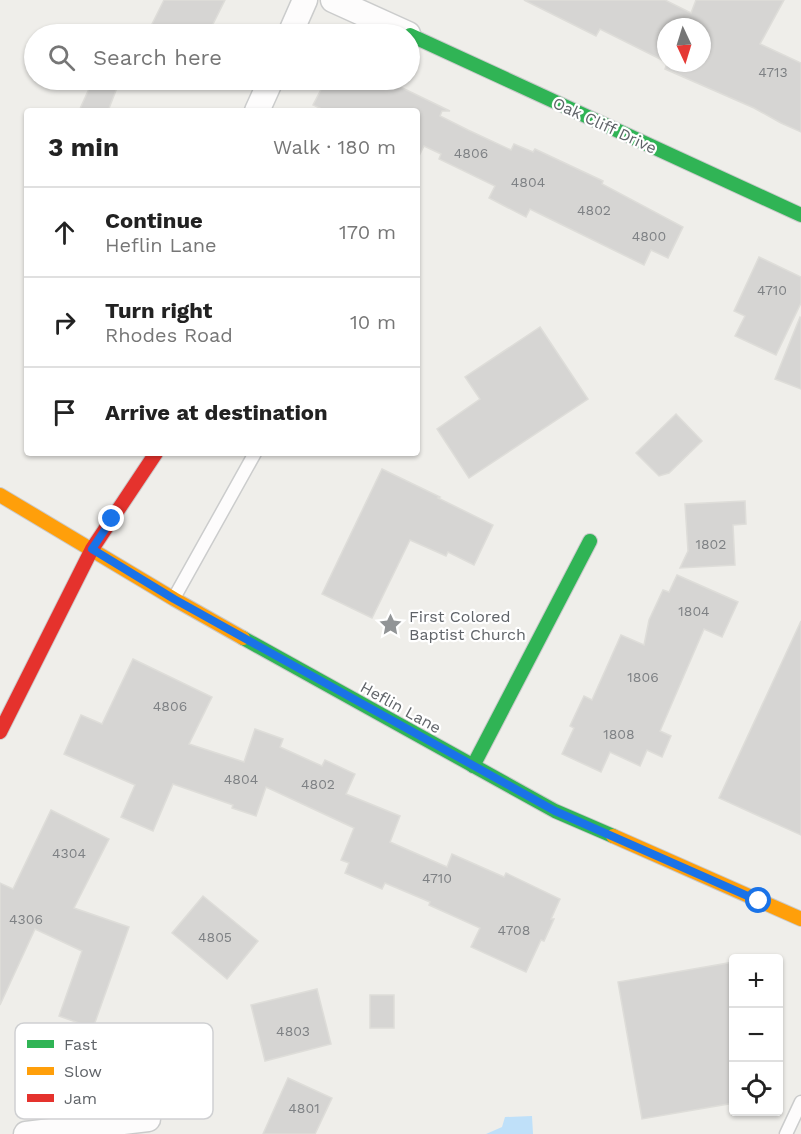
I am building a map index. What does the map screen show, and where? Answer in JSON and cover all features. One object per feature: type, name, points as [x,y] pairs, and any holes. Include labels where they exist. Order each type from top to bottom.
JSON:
[{"type":"street","points":[[294,24],[305,0]]},
{"type":"street","name":"Oak Cliff Drive","points":[[333,0],[385,24]]},
{"type":"street","name":"Oak Cliff Drive","points":[[420,40],[801,215]]},
{"type":"street","points":[[258,108],[266,90]]},
{"type":"street","points":[[0,732],[92,549],[154,456]]},
{"type":"street","name":"Heflin Lane","points":[[0,495],[174,599],[555,811],[801,920]]},
{"type":"street","points":[[473,766],[590,541]]},
{"type":"street","points":[[26,1134],[148,1119]]},
{"type":"lane","points":[[174,599],[253,456]]},
{"type":"lane","points":[[786,1134],[801,1102]]},
{"type":"water","points":[[532,1116],[533,1134],[486,1134],[502,1127],[505,1117]]},
{"type":"building","points":[[164,0],[225,0],[213,24],[152,24]]},
{"type":"building","points":[[524,0],[665,0],[691,13],[696,0],[784,0],[760,44],[801,63],[801,132],[754,108],[672,72],[711,72],[711,18],[657,18],[657,58],[600,29],[596,36]]},
{"type":"building","points":[[88,90],[116,90],[109,108],[80,108]]},
{"type":"building","points":[[321,90],[407,90],[450,111],[442,111],[440,116],[468,130],[511,150],[514,144],[533,152],[535,149],[603,181],[602,184],[683,227],[668,258],[651,250],[644,265],[530,209],[526,217],[489,198],[495,186],[439,159],[441,154],[424,146],[420,154],[420,108],[320,108],[313,105]]},
{"type":"building","points":[[759,257],[801,277],[801,303],[776,355],[735,336],[745,316],[734,311]]},
{"type":"building","points":[[801,318],[801,389],[775,379]]},
{"type":"building","points":[[540,327],[588,399],[469,478],[437,429],[480,399],[465,377]]},
{"type":"building","points":[[676,414],[702,441],[669,473],[659,476],[636,453]]},
{"type":"building","points":[[382,469],[493,525],[474,565],[448,552],[446,556],[410,540],[372,618],[322,594]]},
{"type":"building","points":[[745,501],[746,524],[733,525],[735,565],[680,568],[688,551],[685,504]]},
{"type":"building","points":[[677,575],[738,602],[722,637],[704,629],[660,731],[671,736],[662,757],[647,750],[640,766],[610,752],[601,772],[562,754],[574,728],[570,726],[584,696],[592,700],[621,635],[644,645],[649,620],[663,590],[669,592]]},
{"type":"building","points":[[801,621],[801,835],[719,798]]},
{"type":"building","points":[[133,659],[212,697],[189,744],[244,762],[255,729],[283,739],[280,747],[322,766],[325,760],[355,774],[346,794],[400,816],[390,842],[447,867],[452,854],[504,877],[506,873],[560,899],[544,941],[541,940],[526,972],[471,947],[480,928],[429,905],[430,902],[385,883],[382,889],[345,873],[349,863],[341,860],[354,828],[266,787],[256,816],[232,808],[233,805],[173,784],[153,831],[121,817],[135,785],[64,754],[81,715],[102,724]]},
{"type":"building","points":[[51,810],[109,839],[74,908],[129,927],[95,1023],[79,1023],[59,1016],[82,951],[35,929],[0,1005],[0,883],[13,889]]},
{"type":"building","points":[[203,896],[258,941],[227,979],[172,933]]},
{"type":"building","points":[[729,963],[729,1104],[642,1119],[618,982]]},
{"type":"building","points":[[317,989],[331,1044],[265,1061],[251,1005]]},
{"type":"building","points":[[370,995],[394,995],[394,1028],[370,1028]]},
{"type":"building","points":[[288,1078],[332,1098],[315,1134],[263,1134]]},
{"type":"traffic: fast","points":[[420,40],[801,215]]},
{"type":"traffic: fast","points":[[473,766],[590,541]]},
{"type":"traffic: fast","points":[[243,638],[555,811],[613,836]]},
{"type":"traffic: slow","points":[[0,495],[243,638]]},
{"type":"traffic: slow","points":[[613,836],[801,919]]},
{"type":"traffic: jam","points":[[0,732],[92,549],[154,456]]},
{"type":"place","name":"First Colored Baptist Church","points":[[391,625]]},
{"type":"route","points":[[112,519],[92,549],[174,599],[555,811],[759,901]]}]
